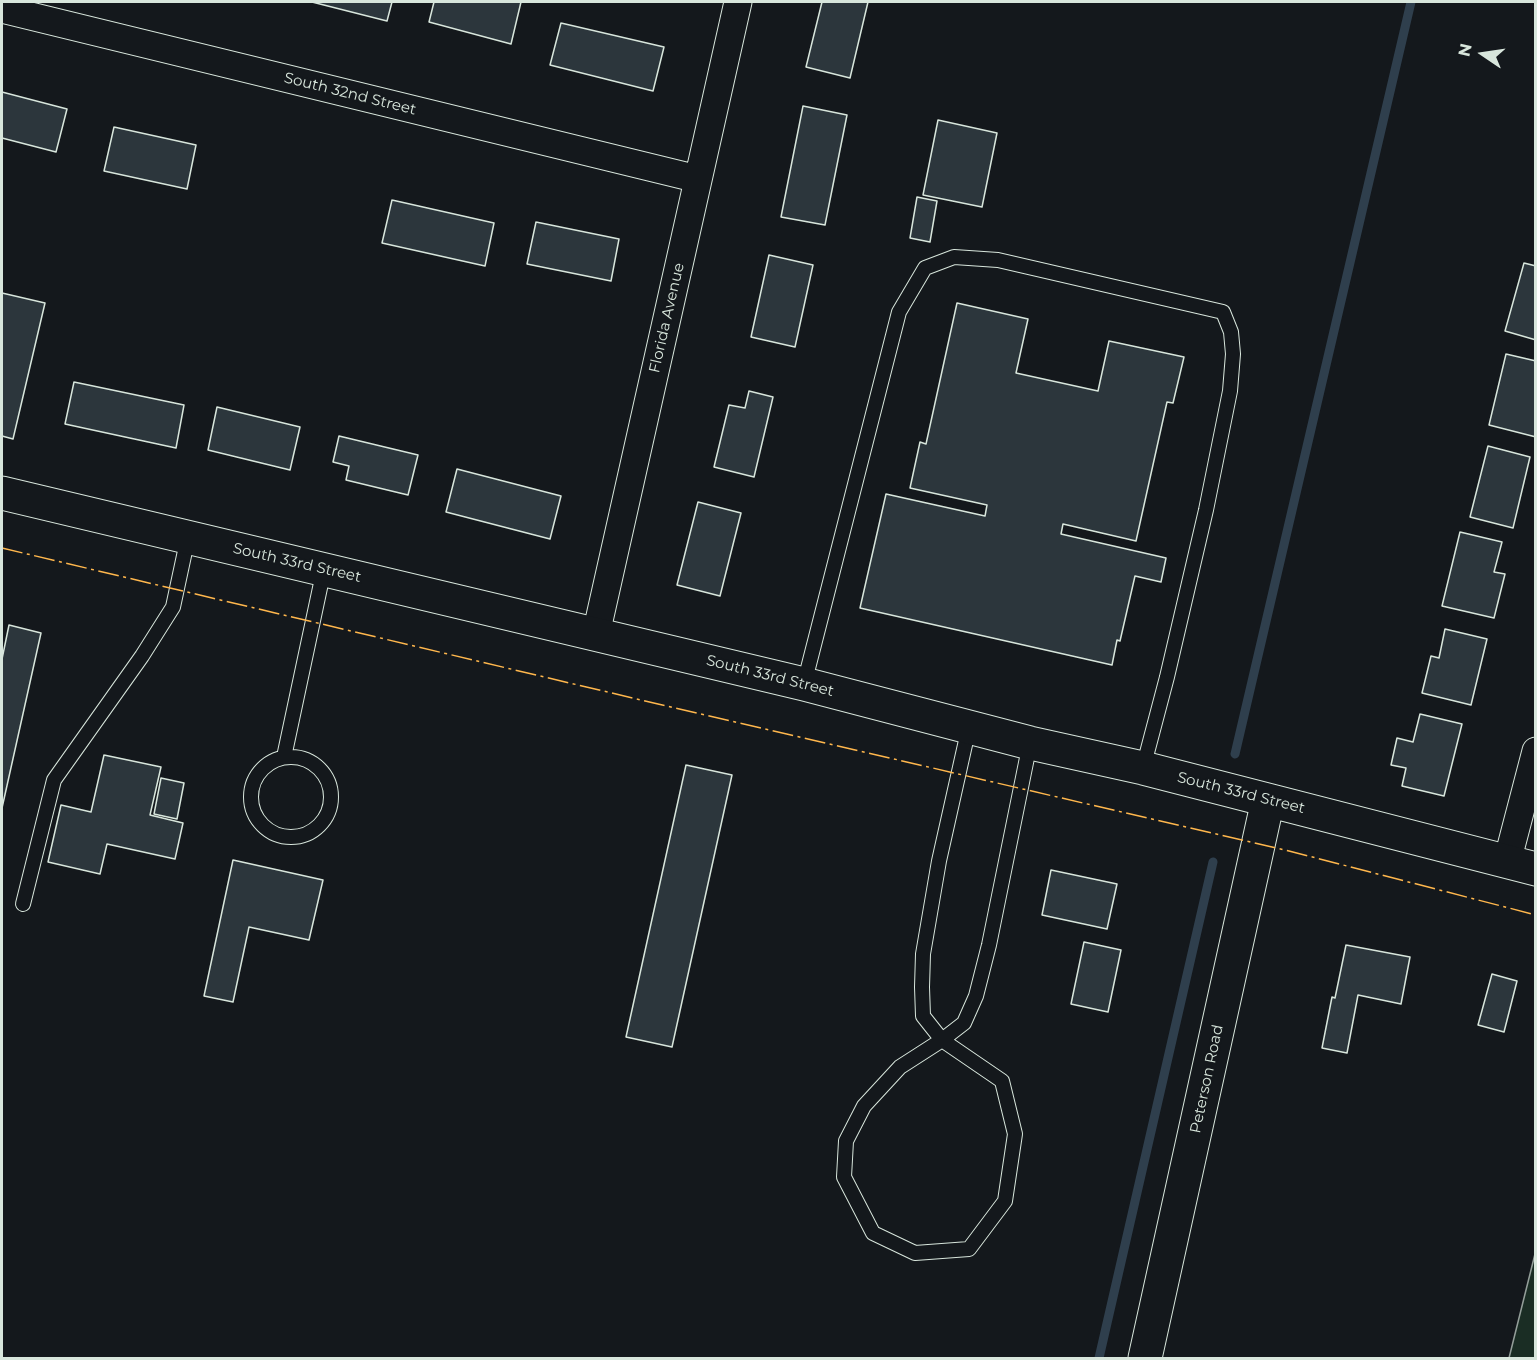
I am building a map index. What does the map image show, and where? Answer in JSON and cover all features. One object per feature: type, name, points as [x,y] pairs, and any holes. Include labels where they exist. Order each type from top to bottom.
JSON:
[{"type":"street","name":"Florida Avenue","points":[[596,634],[738,2]]},
{"type":"street","name":"South 32nd Street","points":[[2,9],[698,180]]},
{"type":"street","name":"South 33rd Street","points":[[2,493],[804,684],[1030,743],[1143,768],[1521,866]]},
{"type":"street","points":[[1521,866],[1536,752]]},
{"type":"street","name":"Peterson Road","points":[[1145,1359],[1268,800]]},
{"type":"lane","points":[[804,684],[899,312],[926,268],[954,257],[998,260],[1223,312],[1231,332],[1233,354],[1230,391],[1201,532],[1143,768]]},
{"type":"lane","points":[[23,904],[54,780],[142,656],[173,608],[188,537]]},
{"type":"lane","points":[[284,757],[324,569]]},
{"type":"lane","points":[[969,727],[939,861],[924,954],[923,1016],[942,1040],[1002,1081],[1015,1134],[1005,1201],[969,1249],[915,1253],[873,1233],[844,1177],[846,1141],[864,1106],[900,1067],[942,1040],[964,1023],[976,996],[1030,743]]},
{"type":"lane","points":[[284,757],[300,757],[314,764],[325,776],[331,790],[330,807],[324,821],[312,832],[297,838],[282,837],[267,831],[256,819],[250,804],[251,788],[257,774],[269,763],[284,757]]},
{"type":"green space","points":[[1535,1254],[1535,1358],[1509,1358]]},
{"type":"building","points":[[312,2],[392,2],[387,21]]},
{"type":"building","points":[[434,2],[521,2],[511,44],[429,22]]},
{"type":"building","points":[[822,2],[868,2],[850,78],[806,67]]},
{"type":"building","points":[[561,23],[664,47],[653,91],[550,65]]},
{"type":"building","points":[[2,92],[67,109],[56,152],[2,138]]},
{"type":"building","points":[[803,106],[847,115],[825,225],[781,217]]},
{"type":"building","points":[[938,120],[997,133],[982,207],[923,195]]},
{"type":"building","points":[[114,127],[196,145],[187,189],[104,171]]},
{"type":"building","points":[[917,197],[937,201],[930,242],[910,238]]},
{"type":"building","points":[[392,200],[494,223],[485,266],[382,243]]},
{"type":"building","points":[[536,222],[619,239],[611,281],[527,264]]},
{"type":"building","points":[[769,255],[813,265],[795,347],[751,337]]},
{"type":"building","points":[[1524,263],[1536,266],[1536,340],[1505,331]]},
{"type":"building","points":[[2,293],[45,303],[13,439],[2,436]]},
{"type":"building","points":[[957,303],[1028,319],[1016,373],[1098,391],[1109,341],[1184,357],[1173,403],[1167,402],[1136,541],[1063,524],[1061,534],[1166,558],[1161,582],[1135,576],[1112,665],[860,608],[886,494],[985,516],[987,505],[910,488],[920,442],[926,444]]},
{"type":"building","points":[[1506,354],[1536,361],[1536,437],[1489,425]]},
{"type":"building","points":[[74,382],[184,405],[176,448],[65,424]]},
{"type":"building","points":[[749,391],[773,397],[754,477],[714,467],[729,405],[745,408]]},
{"type":"building","points":[[217,407],[300,427],[290,470],[208,450]]},
{"type":"building","points":[[339,436],[418,455],[408,495],[346,480],[349,466],[333,462]]},
{"type":"building","points":[[1488,446],[1530,457],[1513,528],[1470,517]]},
{"type":"building","points":[[457,469],[561,496],[550,539],[446,512]]},
{"type":"building","points":[[698,502],[741,513],[720,596],[677,585]]},
{"type":"building","points":[[1460,532],[1502,542],[1494,572],[1505,574],[1494,618],[1442,606]]},
{"type":"building","points":[[9,625],[41,633],[2,808],[2,659]]},
{"type":"building","points":[[1445,629],[1487,639],[1471,705],[1422,693],[1431,656],[1439,658]]},
{"type":"building","points":[[1420,714],[1462,724],[1444,796],[1402,786],[1406,768],[1391,765],[1397,738],[1413,742]]},
{"type":"building","points":[[104,755],[161,767],[150,815],[183,823],[175,859],[107,844],[100,874],[48,862],[61,805],[91,812]]},
{"type":"building","points":[[686,765],[732,775],[672,1047],[626,1037]]},
{"type":"building","points":[[161,778],[184,783],[177,819],[154,814]]},
{"type":"building","points":[[233,860],[323,880],[309,940],[249,927],[233,1002],[204,996]]},
{"type":"building","points":[[1051,870],[1117,884],[1107,929],[1042,915]]},
{"type":"building","points":[[1084,942],[1121,950],[1108,1012],[1071,1004]]},
{"type":"building","points":[[1346,945],[1410,957],[1401,1004],[1358,995],[1347,1053],[1322,1048],[1332,997],[1335,998]]},
{"type":"building","points":[[1492,974],[1517,981],[1504,1032],[1478,1025]]},
{"type":"waterway","points":[[1235,754],[1411,2]]},
{"type":"waterway","points":[[1099,1358],[1213,862]]},
{"type":"power","points":[[2,548],[1289,851],[1536,915]]}]
